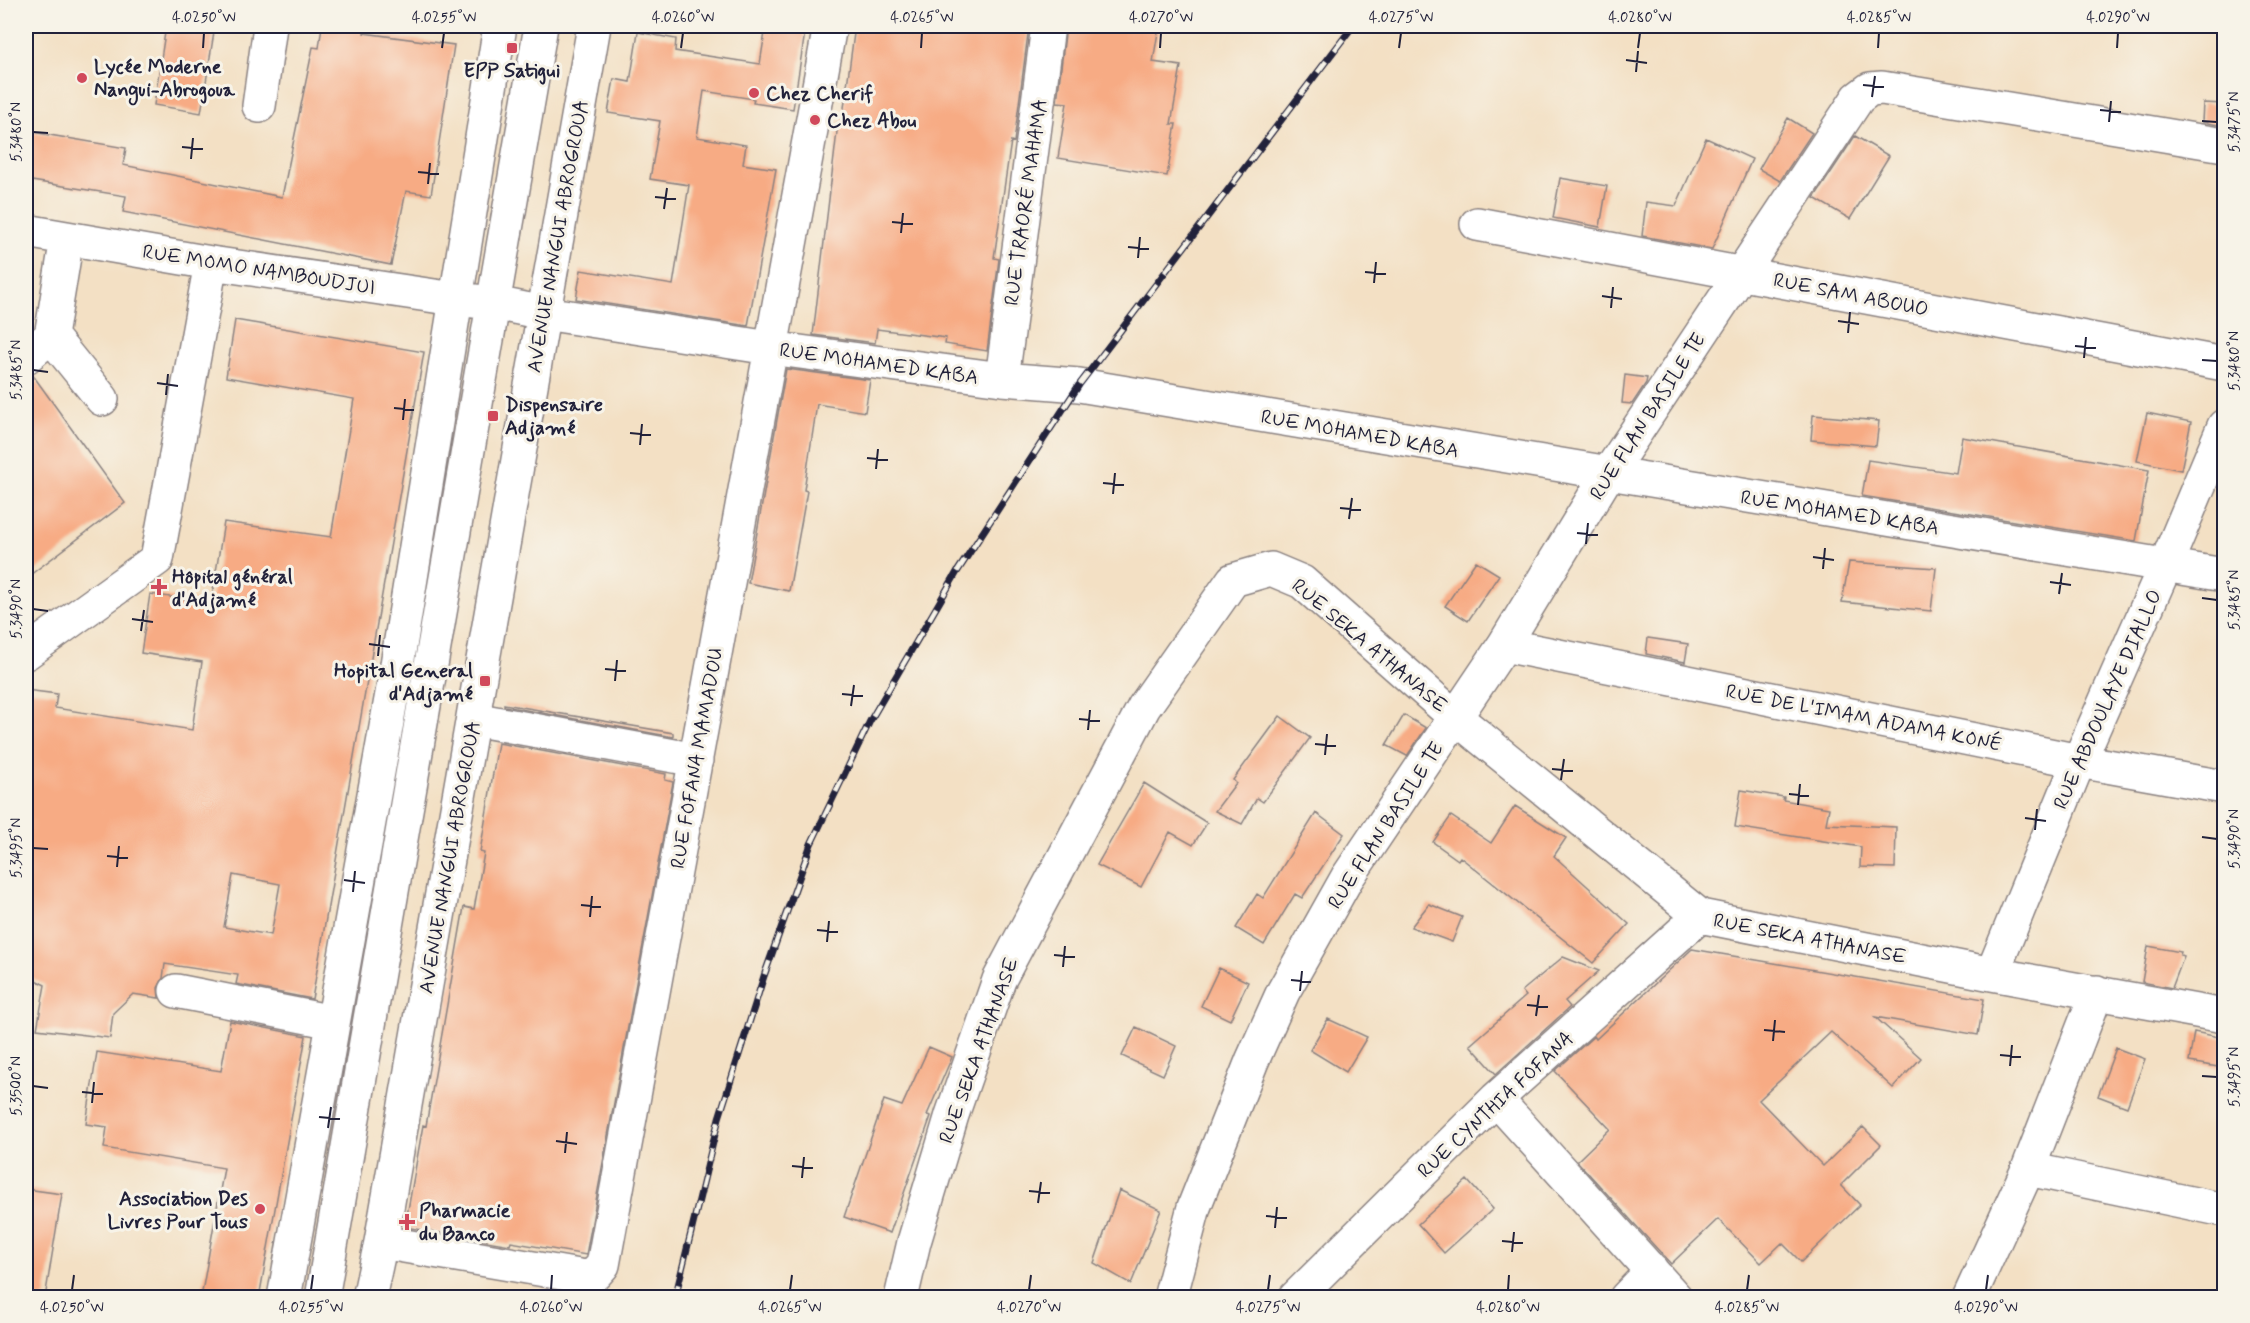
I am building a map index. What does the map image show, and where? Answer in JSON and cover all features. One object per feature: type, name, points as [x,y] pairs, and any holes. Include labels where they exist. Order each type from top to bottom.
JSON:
[{"type":"street","points":[[259,106],[270,26]]},
{"type":"street","points":[[284,1298],[395,677],[500,26]]},
{"type":"street","points":[[322,1298],[541,26]]},
{"type":"street","name":"AVENUE NANGUI ABROGROUA","points":[[369,1298],[381,1242],[594,26]]},
{"type":"street","name":"RUE FOFANA MAMADOU","points":[[381,1242],[585,1277],[595,1274],[603,1265],[830,26]]},
{"type":"street","name":"RUE TRAORÉ MAHAMA","points":[[1002,379],[1048,26]]},
{"type":"street","name":"RUE FLAN BASILE TE","points":[[1170,1298],[1194,1207],[1252,1061],[1283,992],[1347,878],[1504,645],[1608,474],[1858,98],[1870,89],[1882,88],[2224,145]]},
{"type":"street","name":"RUE SAM ABOUO","points":[[1477,224],[2224,364]]},
{"type":"street","name":"RUE MOMO NAMBOUDJUI","points":[[26,231],[211,263],[494,303]]},
{"type":"street","points":[[26,357],[51,336],[67,238]]},
{"type":"street","points":[[26,653],[157,559],[211,263]]},
{"type":"street","name":"RUE MOHAMED KABA","points":[[494,303],[544,313],[770,348],[1002,379],[1079,385],[2224,575]]},
{"type":"street","points":[[51,336],[102,399]]},
{"type":"street","name":"RUE ABDOULAYE DIALLO","points":[[1992,974],[2079,761],[2224,426]]},
{"type":"street","name":"RUE SEKA ATHANASE","points":[[901,1298],[914,1242],[952,1115],[999,980],[1144,707],[1233,580],[1272,569],[1302,582],[1455,717],[1700,916],[1992,974],[2224,1016]]},
{"type":"street","name":"RUE DE L'IMAM ADAMA KONÉ","points":[[1504,645],[2079,761],[2224,786]]},
{"type":"street","points":[[473,719],[696,760]]},
{"type":"street","name":"RUE CYNTHIA FOFANA","points":[[1295,1298],[1496,1099],[1700,916]]},
{"type":"street","points":[[176,991],[333,1022]]},
{"type":"street","points":[[1969,1298],[2028,1169],[2097,992]]},
{"type":"street","points":[[1496,1099],[1676,1298]]},
{"type":"street","points":[[2028,1169],[2224,1210]]},
{"type":"street","points":[[1626,1298],[1652,1271]]},
{"type":"building","points":[[166,26],[215,26],[201,113],[154,105]]},
{"type":"building","points":[[322,26],[365,26],[364,33],[454,45],[431,195],[406,191],[391,265],[123,212],[126,196],[26,180],[26,131],[126,148],[123,165],[282,197],[313,47],[319,48]]},
{"type":"building","points":[[766,26],[806,26],[793,109],[753,103],[754,99],[704,91],[697,137],[746,145],[743,164],[776,169],[748,326],[576,299],[581,270],[673,285],[689,185],[650,179],[660,121],[608,113],[614,79],[630,82],[638,32],[676,39],[675,51],[760,64]]},
{"type":"building","points":[[855,26],[1029,26],[1014,142],[1011,141],[994,258],[999,259],[987,351],[945,344],[946,338],[877,329],[875,343],[813,335],[838,123],[842,123]]},
{"type":"building","points":[[1066,26],[1159,26],[1153,62],[1181,66],[1171,124],[1176,124],[1167,176],[1058,158],[1067,103],[1057,102]]},
{"type":"building","points":[[2203,103],[2224,104],[2224,126],[2202,122]]},
{"type":"building","points":[[1788,118],[1812,133],[1780,181],[1759,169]]},
{"type":"building","points":[[1855,136],[1889,156],[1850,219],[1814,198]]},
{"type":"building","points":[[1706,138],[1752,159],[1712,249],[1642,236],[1646,202],[1676,206]]},
{"type":"building","points":[[1560,178],[1607,186],[1600,227],[1553,218]]},
{"type":"building","points":[[235,320],[424,352],[312,999],[236,984],[238,975],[165,964],[163,978],[158,988],[159,998],[133,994],[113,1013],[110,1038],[37,1029],[45,985],[26,975],[26,690],[57,694],[55,708],[192,730],[202,662],[141,653],[150,594],[211,603],[224,522],[331,537],[354,399],[226,377]],"holes":[[[233,875],[280,884],[271,935],[224,927]]]},
{"type":"building","points":[[786,369],[870,380],[865,412],[817,404],[804,490],[807,491],[789,591],[748,583]]},
{"type":"building","points":[[32,374],[125,503],[26,578],[26,375]]},
{"type":"building","points":[[1625,375],[1647,378],[1632,404],[1622,403]]},
{"type":"building","points":[[2147,413],[2191,422],[2181,470],[2137,461]]},
{"type":"building","points":[[1813,415],[1879,421],[1876,446],[1811,440]]},
{"type":"building","points":[[1962,437],[2149,470],[2136,541],[1862,496],[1868,460],[1956,473]]},
{"type":"building","points":[[1476,561],[1499,575],[1468,621],[1445,606]]},
{"type":"building","points":[[1849,562],[1936,568],[1931,611],[1842,602]]},
{"type":"building","points":[[1648,638],[1688,644],[1685,662],[1646,654]]},
{"type":"building","points":[[504,704],[673,733],[673,737],[504,706]]},
{"type":"building","points":[[1404,715],[1426,728],[1407,756],[1386,745]]},
{"type":"building","points":[[1280,716],[1310,738],[1263,802],[1257,798],[1242,824],[1215,811],[1236,783],[1233,780]]},
{"type":"building","points":[[498,743],[666,774],[665,780],[673,782],[586,1255],[405,1227],[423,1125],[426,1126],[464,907],[474,909],[484,853],[480,852]]},
{"type":"building","points":[[1144,783],[1207,823],[1193,845],[1170,832],[1141,887],[1097,865]]},
{"type":"building","points":[[1741,790],[1829,808],[1826,824],[1896,827],[1895,868],[1860,867],[1861,847],[1735,827]]},
{"type":"building","points":[[1515,806],[1566,838],[1554,856],[1629,924],[1593,963],[1460,857],[1458,860],[1433,842],[1451,816],[1491,843]]},
{"type":"building","points":[[1316,813],[1344,834],[1302,898],[1295,894],[1264,945],[1236,928],[1257,894],[1263,898]]},
{"type":"building","points":[[1429,904],[1462,917],[1452,942],[1411,927]]},
{"type":"building","points":[[2148,946],[2181,952],[2180,955],[2184,956],[2172,988],[2142,982]]},
{"type":"building","points":[[1692,949],[1984,999],[1978,1035],[1875,1017],[1921,1058],[1893,1088],[1831,1032],[1759,1100],[1823,1166],[1863,1127],[1881,1145],[1841,1185],[1860,1205],[1801,1262],[1782,1243],[1761,1263],[1718,1219],[1671,1264],[1577,1161],[1610,1129],[1555,1071],[1594,1036],[1596,1039]]},
{"type":"building","points":[[1563,957],[1599,971],[1565,1001],[1570,1007],[1496,1074],[1470,1045],[1526,996],[1522,991]]},
{"type":"building","points":[[1219,968],[1248,982],[1230,1020],[1201,1006]]},
{"type":"building","points":[[1328,1019],[1367,1037],[1346,1072],[1310,1050]]},
{"type":"building","points":[[230,1021],[306,1036],[259,1298],[201,1298],[224,1168],[104,1148],[107,1127],[86,1124],[97,1052],[221,1071]]},
{"type":"building","points":[[1136,1027],[1176,1046],[1163,1075],[1122,1056]]},
{"type":"building","points":[[2194,1032],[2224,1038],[2224,1068],[2189,1062]]},
{"type":"building","points":[[929,1047],[952,1057],[927,1115],[931,1116],[890,1233],[844,1217],[884,1100],[902,1106]]},
{"type":"building","points":[[2116,1048],[2145,1059],[2127,1107],[2098,1096]]},
{"type":"building","points":[[1467,1180],[1493,1209],[1444,1253],[1418,1224]]},
{"type":"building","points":[[26,1189],[62,1194],[45,1298],[26,1298]]},
{"type":"building","points":[[1119,1190],[1161,1210],[1131,1284],[1094,1263]]},
{"type":"railway","points":[[675,1298],[719,1118],[764,976],[811,844],[870,721],[957,572],[1079,385],[1353,26]]},
{"type":"place","name":"EPP Satigui","points":[[512,48]]},
{"type":"place","name":"Lycée Moderne Nangui-Abrogoua","points":[[82,78]]},
{"type":"place","name":"Chez Cherif","points":[[754,93]]},
{"type":"place","name":"Chez Abou","points":[[815,120]]},
{"type":"place","name":"Dispensaire Adjamé","points":[[493,416]]},
{"type":"place","name":"Hôpital général d'Adjamé","points":[[159,587]]},
{"type":"place","name":"Hopital General d'Adjamé","points":[[485,681]]},
{"type":"place","name":"Association Des Livres Pour Tous","points":[[260,1209]]},
{"type":"place","name":"Pharmacie du Banco","points":[[407,1222]]}]
